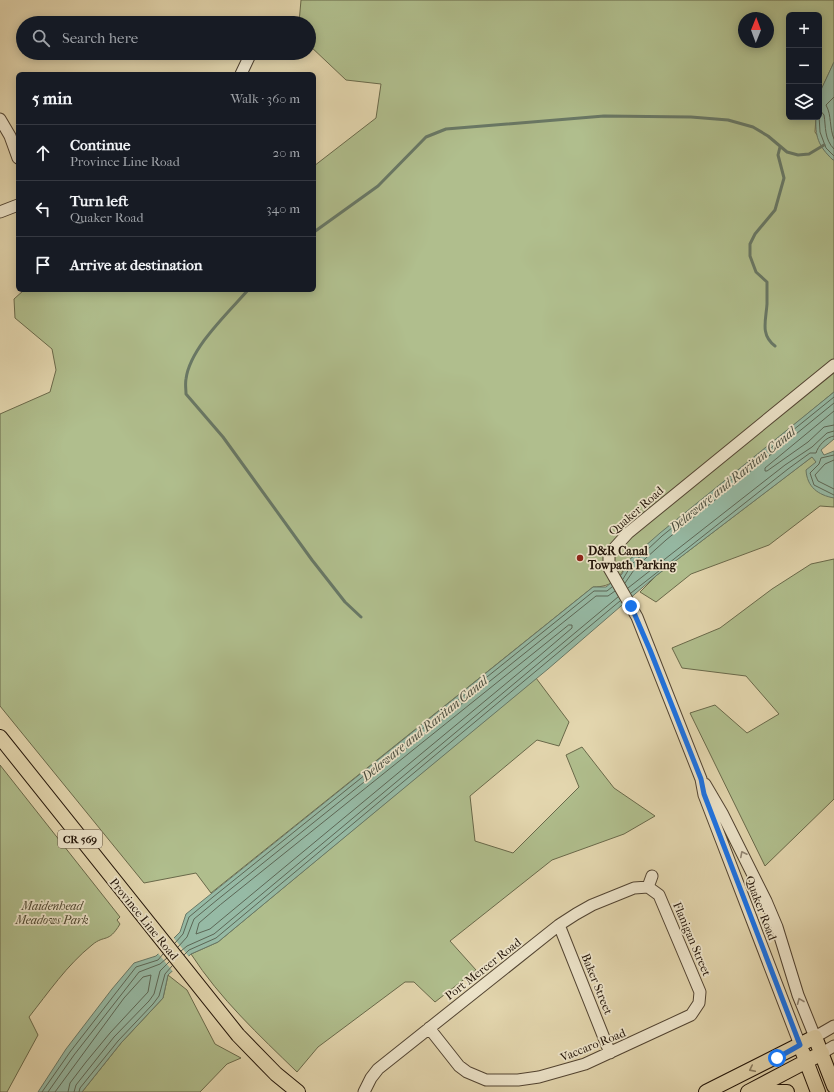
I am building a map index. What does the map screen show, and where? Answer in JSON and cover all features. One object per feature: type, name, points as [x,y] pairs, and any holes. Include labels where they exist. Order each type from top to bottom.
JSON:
[{"type":"main road","name":"Province Line Road","points":[[0,737],[183,968],[254,1053],[298,1092]]},
{"type":"main road","points":[[706,1092],[815,1037],[834,1086]]},
{"type":"main road","points":[[800,1045],[818,1092]]},
{"type":"main road","points":[[748,1092],[822,1053]]},
{"type":"main road","points":[[767,1092],[787,1092]]},
{"type":"street","points":[[242,72],[248,60]]},
{"type":"street","points":[[0,119],[10,136],[16,152]]},
{"type":"street","points":[[0,212],[16,206]]},
{"type":"street","name":"Quaker Road","points":[[800,1045],[706,801],[701,779],[650,650],[628,602],[612,575],[608,561],[609,554],[628,533],[834,365]]},
{"type":"street","name":"Quaker Road","points":[[701,779],[722,813],[766,902],[777,927],[798,994],[815,1037]]},
{"type":"street","points":[[648,887],[652,876]]},
{"type":"street","name":"Port Mercer Road","points":[[364,1092],[371,1078],[378,1069],[559,926],[592,905],[634,888],[648,887]]},
{"type":"street","name":"Flanigan Street","points":[[648,887],[654,890],[662,900],[700,992],[703,1005],[688,1016]]},
{"type":"street","name":"Baker Street","points":[[559,926],[610,1053]]},
{"type":"street","name":"Vaccaro Road","points":[[429,1028],[459,1066],[472,1075],[486,1080],[518,1080],[539,1077],[571,1069],[610,1053],[688,1016]]},
{"type":"street","points":[[815,1037],[834,1026]]},
{"type":"street","points":[[822,1053],[834,1046]]},
{"type":"green space","points":[[301,0],[834,0],[834,62],[822,88],[822,12],[786,12],[786,120],[816,120],[815,132],[834,160],[834,392],[628,561],[619,577],[606,585],[593,587],[211,893],[196,873],[144,883],[0,706],[0,414],[50,392],[56,370],[52,349],[15,318],[14,299],[22,292],[316,292],[316,164],[376,118],[381,84],[346,80],[316,52],[316,16],[300,16]]},
{"type":"green space","points":[[813,456],[834,498],[834,507],[820,506],[769,545],[691,574],[656,602],[640,592],[657,575]]},
{"type":"green space","points":[[834,559],[834,799],[765,866],[690,713],[715,705],[747,733],[779,714],[746,676],[682,668],[672,648],[720,628],[772,589],[811,564]]},
{"type":"green space","points":[[536,678],[569,722],[559,746],[537,740],[470,796],[475,841],[513,853],[579,787],[566,755],[582,747],[614,788],[655,816],[624,834],[552,860],[450,941],[476,970],[435,1002],[414,982],[405,982],[318,1047],[297,1072],[227,1001],[191,954],[218,942]]},
{"type":"green space","name":"Maidenhead Meadows Park","points":[[0,765],[120,917],[117,920],[120,924],[116,930],[109,937],[96,942],[74,961],[29,1017],[38,1035],[7,1092],[0,1092]]},
{"type":"green space","points":[[168,975],[187,990],[215,1044],[241,1058],[227,1064],[200,1092],[82,1092],[121,1043],[163,998]]},
{"type":"water","points":[[834,62],[834,160],[824,150],[818,140],[816,130],[816,120],[822,120],[822,88]]},
{"type":"water","name":"Delaware and Raritan Canal","points":[[834,392],[834,439],[821,450],[824,455],[834,451],[834,498],[823,495],[811,486],[806,470],[816,462],[812,457],[657,575],[548,669],[218,942],[191,954],[168,975],[163,998],[121,1043],[82,1092],[38,1092],[66,1049],[112,989],[134,963],[156,956],[180,932],[186,914],[593,587],[606,587],[622,574],[628,561],[660,533]]},
{"type":"pier","points":[[173,937],[190,958],[174,973],[157,952]]},
{"type":"waterway","points":[[316,231],[378,186],[426,137],[446,129],[604,116],[691,117],[728,120],[753,127],[768,136],[787,152],[798,155],[809,154],[824,145]]},
{"type":"waterway","points":[[775,346],[767,337],[765,327],[767,282],[756,272],[750,256],[750,244],[755,234],[775,210],[784,178],[778,155],[780,147]]},
{"type":"waterway","points":[[246,292],[202,343],[189,367],[186,379],[186,394],[223,437],[312,560],[345,602],[361,617]]},
{"type":"place","name":"D&R Canal Towpath Parking","points":[[580,558]]},
{"type":"route","points":[[631,606],[637,617],[701,779],[704,794],[792,1028],[800,1045],[777,1058]]}]
